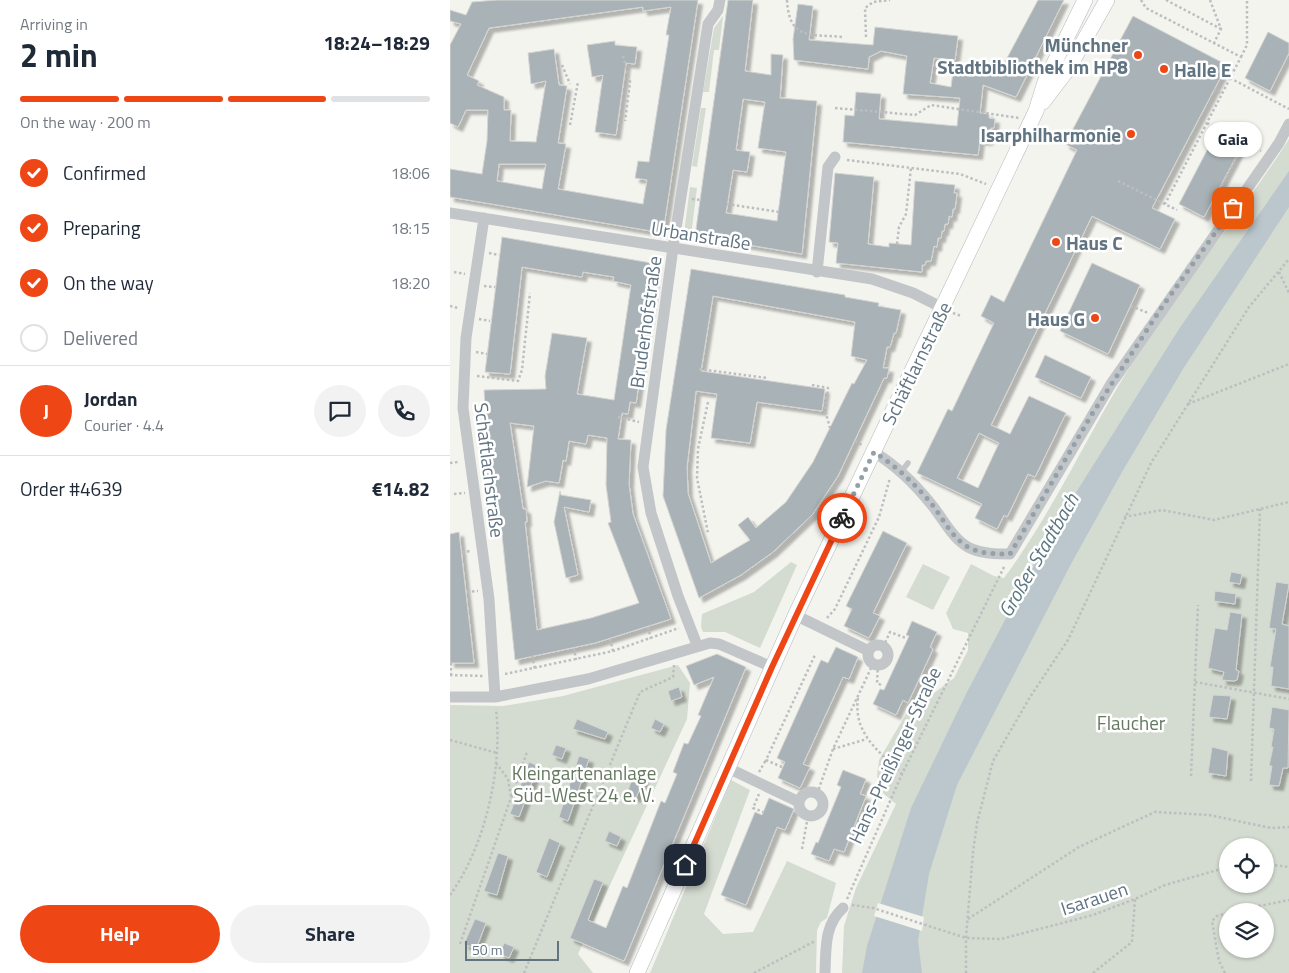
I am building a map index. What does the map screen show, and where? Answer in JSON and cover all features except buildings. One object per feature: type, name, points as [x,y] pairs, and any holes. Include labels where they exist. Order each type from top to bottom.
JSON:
[{"type":"street","name":"Bruderhofstraße","points":[[697,646],[672,578],[646,494],[643,467],[673,248],[708,24],[718,10],[720,0]]},
{"type":"street","name":"Schäftlarnstraße","points":[[636,973],[868,448],[943,308],[1033,117],[1045,82],[1086,0]]},
{"type":"street","name":"Schäftlarnstraße","points":[[1033,117],[1068,69],[1107,0]]},
{"type":"street","points":[[868,448],[897,470],[930,502],[959,539],[971,549],[990,554],[1010,554],[1111,384],[1269,156],[1289,124]]},
{"type":"street","points":[[817,272],[828,168],[835,157]]},
{"type":"street","name":"Urbanstraße","points":[[450,213],[872,280],[913,293],[943,308]]},
{"type":"street","name":"Schaftlachstraße","points":[[484,218],[466,338],[463,408],[466,442],[489,599],[495,697]]},
{"type":"street","points":[[795,616],[820,626],[869,651]]},
{"type":"street","points":[[450,697],[495,697],[588,680],[710,642],[719,644],[772,667]]},
{"type":"street","points":[[875,646],[883,646],[888,657],[884,664],[875,665],[868,658],[869,651],[875,646]]},
{"type":"street","points":[[728,768],[800,802]]},
{"type":"street","points":[[805,794],[818,794],[823,802],[822,810],[816,815],[808,816],[802,812],[800,802],[805,794]]},
{"type":"street","points":[[825,973],[826,937],[835,915],[844,908]]},
{"type":"lane","points":[[897,470],[908,464]]},
{"type":"path","points":[[787,0],[789,21],[797,30],[810,34],[843,37]]},
{"type":"path","points":[[866,37],[865,8],[873,2],[890,0]]},
{"type":"path","points":[[1141,0],[1146,8],[1241,57]]},
{"type":"path","points":[[1166,0],[1221,29]]},
{"type":"path","points":[[1210,0],[1221,29],[1214,43]]},
{"type":"path","points":[[1165,204],[1247,45],[1247,0]]},
{"type":"path","points":[[624,56],[630,82],[625,121]]},
{"type":"path","points":[[562,65],[570,84]]},
{"type":"path","points":[[1230,78],[1289,109]]},
{"type":"path","points":[[570,125],[578,82]]},
{"type":"path","points":[[1214,89],[1222,94]]},
{"type":"path","points":[[835,108],[915,115],[931,105],[1033,117]]},
{"type":"path","points":[[1207,123],[1269,156]]},
{"type":"path","points":[[988,138],[1004,139]]},
{"type":"path","points":[[1221,202],[1215,198],[1244,142]]},
{"type":"path","points":[[835,157],[853,161],[960,174],[998,189]]},
{"type":"path","points":[[897,244],[899,227],[906,214],[911,168]]},
{"type":"path","points":[[1118,181],[1177,210]]},
{"type":"path","points":[[727,204],[778,212]]},
{"type":"path","points":[[966,973],[967,920],[977,822],[993,761],[1030,697],[1068,640],[1124,516],[1151,464],[1248,307],[1289,259]]},
{"type":"path","points":[[1279,271],[1289,293]]},
{"type":"path","points":[[464,375],[518,381],[522,370],[530,293]]},
{"type":"path","points":[[1131,306],[1139,310]]},
{"type":"path","points":[[1187,404],[1289,364]]},
{"type":"path","points":[[699,369],[767,378]]},
{"type":"path","points":[[812,385],[828,388],[825,410],[830,428]]},
{"type":"path","points":[[708,402],[698,449],[697,478],[708,533]]},
{"type":"path","points":[[618,417],[648,424]]},
{"type":"path","points":[[855,441],[868,448]]},
{"type":"path","points":[[820,626],[835,609],[879,517],[897,470]]},
{"type":"path","points":[[1124,516],[1162,510],[1214,520],[1289,502]]},
{"type":"path","points":[[1251,781],[1260,509]]},
{"type":"path","name":"Hans-Preißinger-Straße","points":[[844,908],[902,774],[1010,554]]},
{"type":"path","points":[[1191,776],[1198,605]]},
{"type":"path","points":[[451,663],[451,675],[494,676],[613,651],[689,624]]},
{"type":"path","points":[[648,627],[651,639]]},
{"type":"path","points":[[883,646],[890,632],[906,638]]},
{"type":"path","points":[[610,639],[613,651]]},
{"type":"path","points":[[574,648],[576,660]]},
{"type":"path","points":[[524,973],[640,692],[673,677],[674,654]]},
{"type":"path","points":[[782,767],[766,760],[815,655]]},
{"type":"path","points":[[532,656],[534,669]]},
{"type":"path","points":[[875,665],[877,684],[883,686]]},
{"type":"path","points":[[818,794],[834,749],[859,693],[875,665]]},
{"type":"path","points":[[1194,682],[1289,699]]},
{"type":"path","points":[[859,693],[856,712],[867,739],[902,774]]},
{"type":"path","points":[[450,895],[466,872],[480,836],[490,800],[497,753],[498,727],[495,697]]},
{"type":"path","points":[[834,749],[867,739]]},
{"type":"path","points":[[450,740],[497,753]]},
{"type":"path","points":[[460,944],[527,752]]},
{"type":"path","points":[[495,763],[508,779],[511,797]]},
{"type":"path","points":[[763,784],[753,808],[763,812]]},
{"type":"path","points":[[967,920],[1079,847],[1155,812],[1209,815],[1271,828],[1289,827]]},
{"type":"path","points":[[802,849],[808,816]]},
{"type":"path","points":[[1274,865],[1289,867]]},
{"type":"path","name":"Isarauen","points":[[844,908],[855,904],[966,938],[992,940],[1013,937],[1093,915],[1135,900],[1165,885],[1219,870]]},
{"type":"path","points":[[1093,973],[1132,942],[1135,900]]},
{"type":"path","points":[[1274,903],[1289,900]]},
{"type":"path","points":[[1219,915],[1212,921],[1219,961],[1225,973]]},
{"type":"path","points":[[754,973],[807,943],[826,937]]},
{"type":"green space","points":[[723,16],[719,50],[714,50],[709,92],[703,92],[714,28]]},
{"type":"green space","points":[[701,108],[706,108],[697,167],[692,166]]},
{"type":"green space","name":"Flaucher","points":[[1289,139],[1289,973],[842,973],[844,926],[856,888],[896,804],[883,793],[877,776],[879,760],[906,714],[954,678],[968,650],[968,633],[953,629],[946,613],[971,564],[994,576],[1004,578],[1040,524],[1136,357]]},
{"type":"green space","points":[[690,187],[697,188],[691,236],[684,233]]},
{"type":"green space","points":[[791,562],[797,565],[760,648],[725,632],[703,632],[701,627],[702,614],[754,592]]},
{"type":"green space","points":[[923,564],[950,577],[933,610],[906,597]]},
{"type":"green space","name":"Kleingartenanlage Süd-West 24 e. V.","points":[[678,665],[690,683],[687,719],[578,954],[593,973],[450,973],[450,705],[503,706],[563,696]]},
{"type":"green space","points":[[731,780],[750,790],[704,914],[723,934],[753,932],[787,861],[836,883],[827,918],[821,922],[817,930],[816,973],[650,973]]},
{"type":"shaded area","points":[[1289,171],[1289,207],[1183,369],[1122,472],[1071,564],[957,785],[929,874],[918,941],[922,973],[862,973],[867,946],[911,808],[967,692],[1053,529],[1179,329]]},
{"type":"pier","points":[[878,903],[924,917],[922,931],[874,916]]},
{"type":"way so far","points":[[842,518],[874,452],[888,461],[930,502],[947,527],[971,549],[990,554],[1010,554],[1111,384],[1162,307],[1233,208]]},
{"type":"place","name":"Münchner Stadtbibliothek im HP8","points":[[1138,55]]},
{"type":"place","name":"Halle E","points":[[1164,69]]},
{"type":"place","name":"Isarphilharmonie","points":[[1131,134]]},
{"type":"place","name":"Gaia","points":[[1233,208]]},
{"type":"place","name":"Haus C","points":[[1056,242]]},
{"type":"place","name":"Haus G","points":[[1095,318]]},
{"type":"route","points":[[685,865],[772,667],[842,518]]},
{"type":"water label","name":"Großer Stadtbach","points":[[1038,555]]}]
